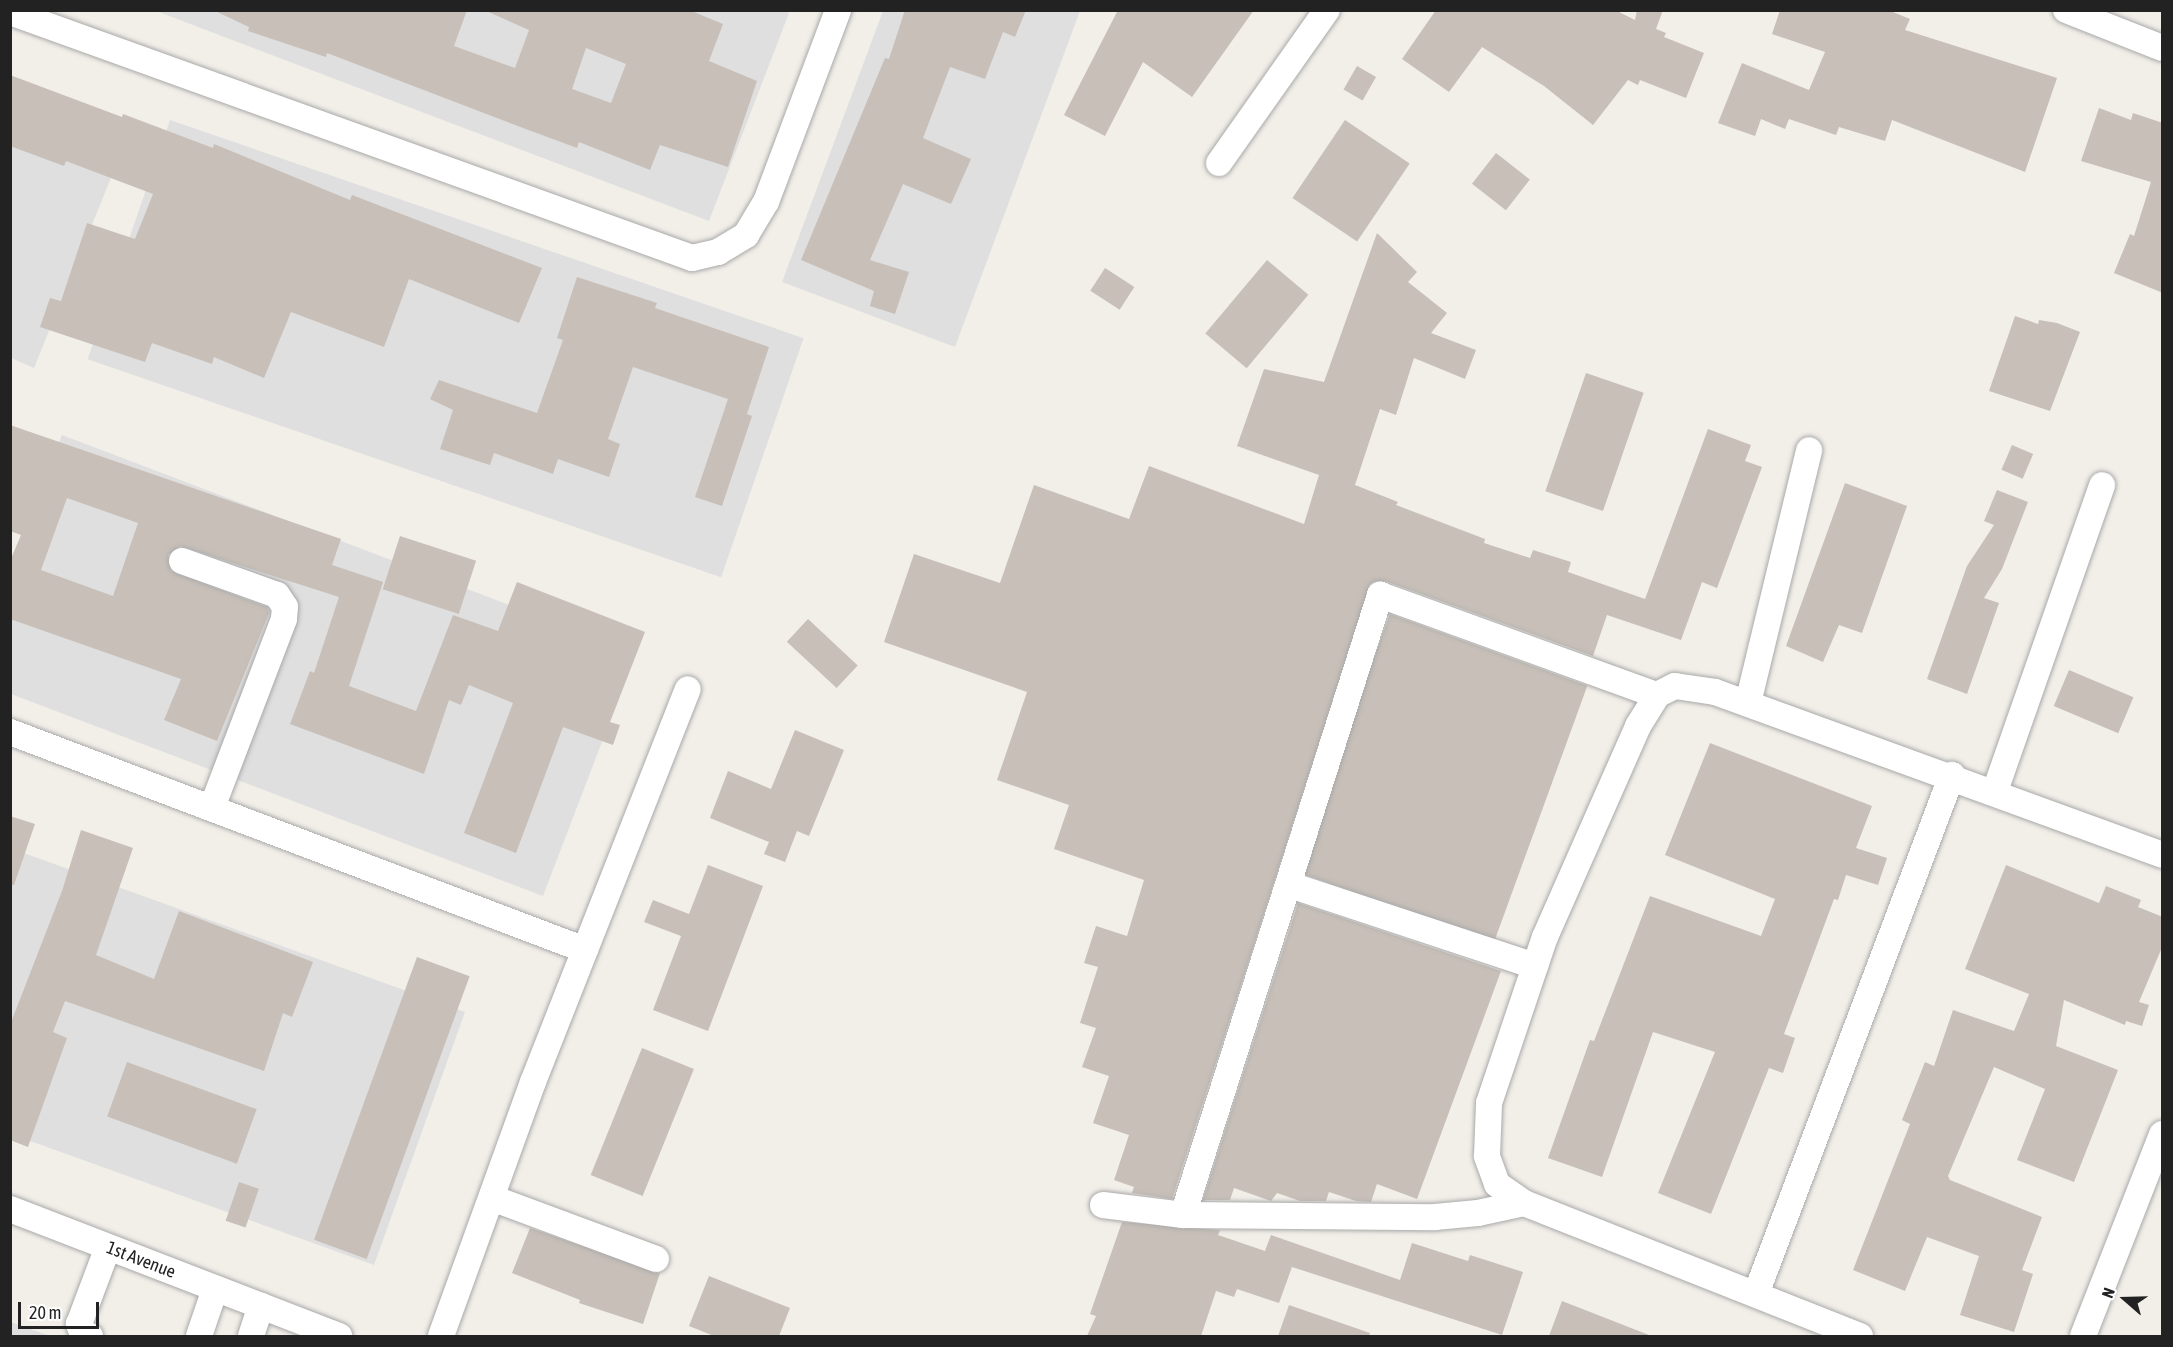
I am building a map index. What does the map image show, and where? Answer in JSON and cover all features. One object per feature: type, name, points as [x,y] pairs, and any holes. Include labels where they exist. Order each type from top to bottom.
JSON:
[{"type":"street","points":[[10,12],[692,258],[718,252],[746,235],[766,202],[838,10]]},
{"type":"street","points":[[1219,163],[1327,10]]},
{"type":"street","points":[[2066,10],[2163,48]]},
{"type":"street","points":[[1748,703],[1809,450]]},
{"type":"street","points":[[1995,791],[2102,485]]},
{"type":"street","points":[[183,561],[277,595],[285,607],[284,620],[212,808]]},
{"type":"street","points":[[1183,1215],[1290,885],[1380,595],[1657,695]]},
{"type":"street","points":[[1860,1336],[1524,1203],[1497,1184],[1487,1156],[1489,1103],[1535,966],[1638,726],[1657,695],[1675,686],[1715,692],[1952,775],[2163,855]]},
{"type":"street","points":[[441,1336],[585,950],[688,689]]},
{"type":"street","points":[[10,732],[585,950]]},
{"type":"street","points":[[1756,1294],[1952,775]]},
{"type":"street","points":[[1290,885],[1535,966]]},
{"type":"street","points":[[2083,1336],[2160,1147]]},
{"type":"street","points":[[492,1198],[656,1259]]},
{"type":"street","points":[[1103,1205],[1183,1215],[1435,1217],[1478,1213],[1524,1203]]},
{"type":"street","name":"1st Avenue","points":[[10,1209],[339,1336]]},
{"type":"street","points":[[90,1336],[82,1332],[79,1324],[108,1247]]},
{"type":"street","points":[[199,1336],[215,1289]]},
{"type":"street","points":[[251,1336],[261,1306]]},
{"type":"shaded area","points":[[783,10],[789,13],[709,221],[156,11]]},
{"type":"shaded area","points":[[883,11],[1080,11],[955,347],[782,282]]},
{"type":"shaded area","points":[[10,76],[132,126],[34,368],[11,358]]},
{"type":"shaded area","points":[[170,120],[803,338],[721,577],[88,359]]},
{"type":"shaded area","points":[[62,435],[636,653],[543,896],[11,694],[10,571]]},
{"type":"shaded area","points":[[10,848],[465,1012],[374,1265],[11,1134]]},
{"type":"shaded area","points":[[11,1322],[50,1336],[11,1336]]},
{"type":"building","points":[[213,10],[467,10],[454,46],[515,68],[529,30],[484,10],[689,10],[723,24],[709,61],[757,81],[728,167],[660,145],[650,170],[579,142],[577,148],[327,53],[326,57],[248,31],[249,27]],"holes":[[[586,48],[626,64],[611,103],[572,89]]]},
{"type":"building","points":[[905,10],[1026,10],[1015,37],[1003,32],[985,79],[950,67],[923,138],[971,159],[951,204],[903,184],[870,260],[909,272],[895,314],[870,306],[874,291],[801,260],[885,58],[889,59]]},
{"type":"building","points":[[1118,10],[1254,10],[1192,97],[1143,62],[1105,136],[1064,115]]},
{"type":"building","points":[[1436,10],[1615,10],[1635,20],[1637,10],[1663,10],[1656,29],[1666,33],[1664,37],[1704,53],[1686,98],[1640,80],[1638,85],[1628,80],[1593,125],[1544,86],[1482,47],[1449,92],[1402,59]]},
{"type":"building","points":[[1780,10],[1888,10],[1910,19],[1905,30],[2057,78],[2025,172],[1892,120],[1885,141],[1839,127],[1836,135],[1789,119],[1785,129],[1761,119],[1755,136],[1718,123],[1742,63],[1809,90],[1825,52],[1772,34]]},
{"type":"building","points":[[1357,66],[1376,77],[1363,100],[1344,89]]},
{"type":"building","points":[[10,75],[213,148],[214,144],[350,200],[352,195],[542,268],[519,323],[409,279],[384,347],[291,312],[264,378],[214,357],[212,364],[152,343],[145,362],[40,327],[50,298],[61,301],[87,223],[135,239],[153,194],[66,161],[64,166],[10,146]]},
{"type":"building","points":[[2099,108],[2131,120],[2133,113],[2163,123],[2163,293],[2114,273],[2130,234],[2134,236],[2151,182],[2081,161]]},
{"type":"building","points":[[1345,120],[1410,164],[1357,242],[1292,198]]},
{"type":"building","points":[[1496,153],[1530,179],[1506,210],[1472,184]]},
{"type":"building","points":[[1377,233],[1417,272],[1408,282],[1447,313],[1431,333],[1476,350],[1465,379],[1414,358],[1396,415],[1380,409],[1355,485],[1398,502],[1396,505],[1485,539],[1484,543],[1530,558],[1533,550],[1571,562],[1568,572],[1645,599],[1708,429],[1751,445],[1745,461],[1762,467],[1717,588],[1702,582],[1681,640],[1607,615],[1593,656],[1385,581],[1370,584],[1172,1199],[1132,1193],[1134,1187],[1114,1180],[1129,1135],[1093,1123],[1109,1076],[1082,1067],[1096,1028],[1080,1023],[1098,967],[1084,963],[1096,926],[1127,936],[1144,880],[1054,849],[1069,805],[997,780],[1027,692],[884,642],[914,554],[1000,583],[1034,485],[1129,519],[1149,466],[1304,524],[1319,475],[1237,446],[1264,369],[1324,382]]},
{"type":"building","points":[[1267,260],[1308,295],[1247,368],[1205,334]]},
{"type":"building","points":[[1105,268],[1134,287],[1120,310],[1090,291]]},
{"type":"building","points":[[577,277],[657,303],[655,308],[769,347],[747,414],[752,416],[722,506],[695,497],[728,399],[633,367],[608,439],[620,444],[609,477],[558,459],[553,474],[494,453],[490,465],[440,449],[453,410],[430,399],[439,380],[537,413],[563,340],[557,338]]},
{"type":"building","points":[[2015,316],[2038,324],[2039,320],[2057,323],[2080,332],[2050,411],[1989,391]]},
{"type":"building","points":[[1586,373],[1644,393],[1603,511],[1545,491]]},
{"type":"building","points":[[10,425],[341,539],[332,565],[383,582],[349,686],[416,711],[453,615],[498,631],[517,582],[645,632],[610,722],[620,725],[613,745],[563,727],[516,853],[464,833],[513,703],[469,685],[461,705],[449,700],[424,774],[290,724],[310,671],[314,673],[339,597],[180,546],[168,555],[171,571],[267,607],[269,613],[217,741],[164,720],[181,679],[10,619],[10,561],[21,535],[10,531]],"holes":[[[67,498],[138,523],[113,596],[41,570]]]},
{"type":"building","points":[[2012,445],[2033,454],[2023,479],[2001,470]]},
{"type":"building","points":[[1845,483],[1907,506],[1862,633],[1839,625],[1823,662],[1786,646]]},
{"type":"building","points":[[1997,490],[2028,502],[2002,569],[1984,598],[1999,603],[1967,694],[1927,679],[1967,566],[1994,525],[1984,521]]},
{"type":"building","points":[[400,536],[476,561],[459,614],[383,589]]},
{"type":"building","points":[[1390,614],[1587,686],[1494,943],[1296,871]]},
{"type":"building","points":[[808,619],[858,665],[837,688],[787,642]]},
{"type":"building","points":[[2069,670],[2133,697],[2118,733],[2054,706]]},
{"type":"building","points":[[795,730],[844,750],[809,836],[797,831],[785,862],[764,854],[769,842],[710,818],[728,771],[771,789]]},
{"type":"building","points":[[1710,743],[1872,806],[1856,848],[1887,858],[1878,885],[1846,875],[1838,900],[1834,899],[1784,1034],[1795,1038],[1783,1073],[1769,1068],[1711,1214],[1658,1193],[1715,1052],[1653,1032],[1602,1177],[1548,1158],[1590,1040],[1594,1041],[1650,896],[1761,936],[1775,899],[1665,855]]},
{"type":"building","points":[[10,816],[35,824],[14,885],[10,885]]},
{"type":"building","points":[[81,830],[133,848],[96,955],[154,979],[179,911],[313,962],[292,1017],[283,1013],[264,1071],[65,1001],[53,1032],[67,1038],[28,1147],[10,1140],[10,1025],[62,891]]},
{"type":"building","points":[[708,865],[763,886],[708,1031],[653,1010],[681,936],[644,922],[653,900],[689,914]]},
{"type":"building","points":[[2006,865],[2099,903],[2106,886],[2141,900],[2138,907],[2163,917],[2163,945],[2139,1002],[2149,1005],[2142,1026],[2126,1021],[2125,1025],[2064,1000],[2056,1046],[2118,1070],[2074,1182],[2017,1160],[2045,1089],[1994,1067],[1948,1176],[1950,1180],[2042,1217],[2022,1270],[2033,1274],[2014,1332],[1960,1315],[1979,1256],[1927,1237],[1905,1291],[1853,1270],[1910,1124],[1902,1120],[1925,1062],[1934,1066],[1953,1010],[2014,1031],[2029,994],[1965,969]]},
{"type":"building","points":[[1298,903],[1501,971],[1417,1199],[1377,1184],[1371,1202],[1356,1201],[1329,1192],[1326,1201],[1300,1201],[1277,1193],[1271,1201],[1234,1188],[1230,1200],[1203,1200]]},
{"type":"building","points":[[417,957],[470,976],[367,1259],[314,1240]]},
{"type":"building","points":[[642,1048],[694,1069],[643,1196],[591,1175]]},
{"type":"building","points":[[127,1062],[257,1109],[237,1164],[107,1117]]},
{"type":"building","points":[[239,1182],[259,1189],[246,1228],[226,1221]]},
{"type":"building","points":[[1122,1222],[1220,1230],[1218,1235],[1265,1251],[1271,1235],[1400,1280],[1412,1243],[1468,1261],[1470,1255],[1523,1272],[1502,1335],[1292,1267],[1279,1303],[1237,1289],[1234,1297],[1216,1291],[1201,1336],[1087,1336],[1096,1316],[1090,1314]]},
{"type":"building","points":[[530,1228],[660,1273],[643,1324],[579,1303],[580,1300],[512,1273]]},
{"type":"building","points":[[709,1276],[790,1308],[779,1336],[714,1336],[689,1326]]},
{"type":"building","points":[[1562,1301],[1649,1335],[1649,1336],[1549,1336]]},
{"type":"building","points":[[1289,1305],[1370,1333],[1369,1336],[1278,1336]]}]
